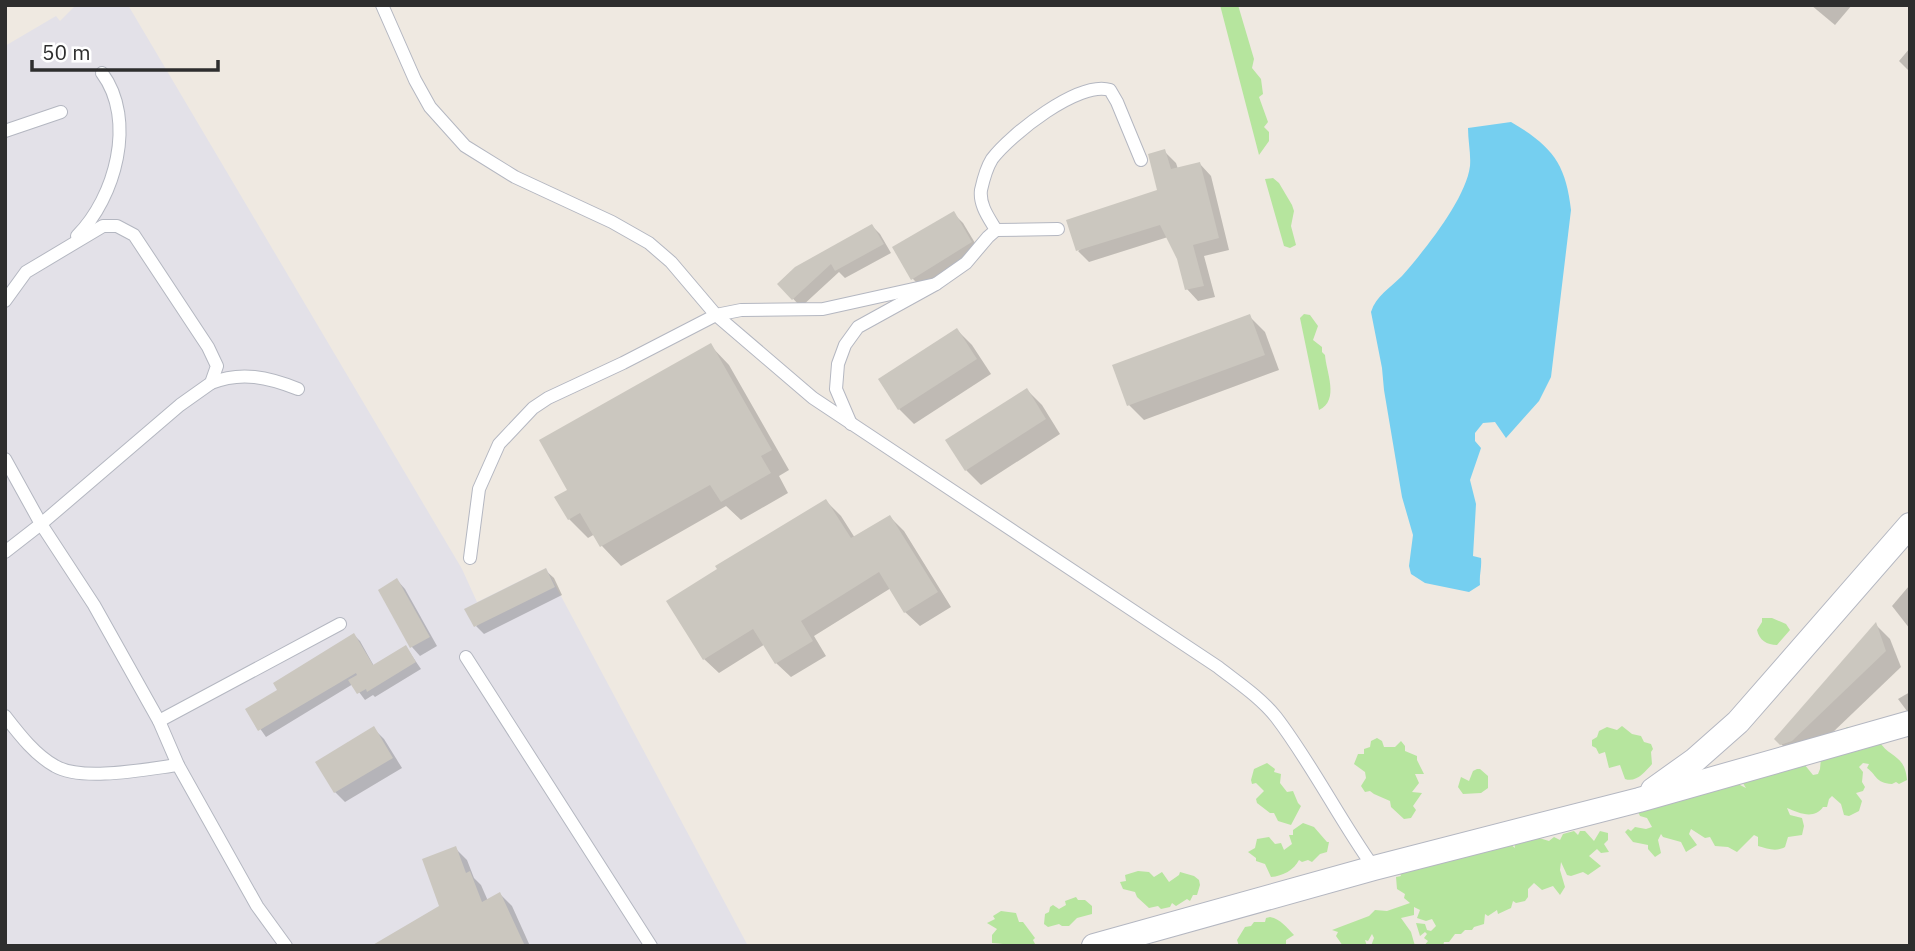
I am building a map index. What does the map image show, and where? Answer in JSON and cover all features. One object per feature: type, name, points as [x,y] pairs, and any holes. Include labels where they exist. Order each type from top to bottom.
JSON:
[{"type":"street","points":[[1639,800],[1695,761],[1738,722],[1910,525]]},
{"type":"street","points":[[1094,946],[1374,868],[1639,800],[1910,723]]},
{"type":"lane","points":[[382,5],[430,107],[465,146],[515,177],[612,222],[649,243],[671,262],[716,315],[813,398],[1218,667],[1247,689],[1275,715],[1374,868]]},
{"type":"lane","points":[[62,251],[87,225],[103,200],[119,150],[117,108],[107,79],[102,73]]},
{"type":"lane","points":[[996,230],[983,205],[981,192],[990,162],[1021,128],[1067,101],[1093,89],[1110,90],[1141,160]]},
{"type":"lane","points":[[5,131],[61,112]]},
{"type":"lane","points":[[5,301],[26,272],[103,226],[117,226],[134,235],[208,347],[217,366],[211,383]]},
{"type":"lane","points":[[851,424],[836,389],[838,364],[845,345],[858,327],[936,284],[966,263],[996,230],[1058,229]]},
{"type":"lane","points":[[470,558],[479,489],[499,444],[533,408],[548,398],[716,315],[741,310],[822,309],[936,284]]},
{"type":"lane","points":[[5,552],[180,405],[211,383],[243,375],[260,377],[298,389]]},
{"type":"lane","points":[[5,459],[41,524],[94,605],[159,721],[178,765],[257,906],[286,946]]},
{"type":"lane","points":[[159,721],[340,624]]},
{"type":"lane","points":[[466,657],[651,946]]},
{"type":"lane","points":[[5,716],[24,740],[56,767],[95,775],[178,765]]},
{"type":"shaded area","points":[[76,5],[128,5],[462,569],[477,602],[546,568],[748,946],[7,946],[5,46],[56,16],[60,21]]},
{"type":"green space","points":[[1220,5],[1238,5],[1254,59],[1252,68],[1261,79],[1263,94],[1259,97],[1268,122],[1264,127],[1269,132],[1269,141],[1259,155]]},
{"type":"green space","points":[[1273,178],[1279,183],[1294,211],[1291,226],[1296,245],[1290,248],[1284,246],[1265,179]]},
{"type":"green space","points":[[1304,314],[1310,315],[1318,326],[1313,340],[1322,347],[1329,377],[1329,400],[1319,410],[1300,318]]},
{"type":"green space","points":[[1762,618],[1772,618],[1786,624],[1790,630],[1777,645],[1767,643],[1760,637],[1757,630]]},
{"type":"green space","points":[[1622,726],[1632,734],[1641,736],[1653,749],[1652,764],[1640,776],[1629,780],[1625,779],[1620,765],[1609,768],[1605,752],[1599,754],[1592,746],[1592,740],[1597,737],[1599,731],[1607,727],[1617,730]]},
{"type":"green space","points":[[1847,727],[1879,741],[1903,765],[1907,780],[1899,784],[1882,782],[1867,768],[1869,764],[1863,763],[1859,767],[1863,772],[1862,782],[1865,787],[1863,791],[1856,793],[1862,801],[1859,811],[1849,816],[1844,815],[1841,804],[1832,796],[1827,807],[1815,813],[1806,814],[1787,808],[1790,815],[1802,818],[1804,826],[1802,835],[1788,837],[1782,849],[1758,846],[1758,837],[1754,835],[1737,852],[1728,847],[1715,846],[1710,837],[1705,838],[1691,829],[1689,834],[1697,845],[1686,852],[1681,842],[1661,834],[1658,840],[1661,853],[1655,857],[1648,845],[1633,842],[1625,832],[1635,827],[1652,827],[1647,818],[1640,816],[1638,812],[1739,781],[1740,785],[1746,788],[1739,777],[1795,765],[1799,768],[1804,764],[1813,775],[1818,774],[1821,758]]},
{"type":"green space","points":[[1377,738],[1382,741],[1384,747],[1395,747],[1401,741],[1405,751],[1417,756],[1424,774],[1415,774],[1419,783],[1412,792],[1422,793],[1413,806],[1416,810],[1411,818],[1404,819],[1391,807],[1390,801],[1370,791],[1365,792],[1361,786],[1366,778],[1365,772],[1354,764],[1358,754],[1364,754],[1364,749],[1370,747],[1371,741]]},
{"type":"green space","points":[[1267,763],[1275,769],[1274,772],[1281,774],[1280,783],[1287,792],[1293,791],[1301,806],[1291,825],[1278,821],[1274,813],[1257,803],[1256,799],[1264,791],[1256,783],[1252,784],[1251,780],[1254,769]]},
{"type":"green space","points":[[1477,769],[1488,776],[1488,788],[1481,793],[1463,794],[1458,787],[1461,777],[1469,781],[1473,771]]},
{"type":"green space","points":[[1303,823],[1314,827],[1329,842],[1327,852],[1320,854],[1312,862],[1299,860],[1288,872],[1271,877],[1265,864],[1256,861],[1248,852],[1255,848],[1257,839],[1269,837],[1275,844],[1281,843],[1284,850],[1292,844],[1289,835],[1293,835],[1293,830]]},
{"type":"green space","points":[[1574,831],[1578,835],[1580,831],[1585,831],[1594,841],[1600,831],[1608,833],[1608,840],[1604,844],[1609,852],[1601,853],[1597,849],[1589,856],[1601,866],[1588,875],[1583,872],[1571,876],[1567,875],[1561,862],[1560,870],[1565,887],[1560,895],[1553,886],[1542,890],[1534,883],[1528,889],[1525,901],[1513,901],[1511,908],[1498,914],[1497,910],[1488,916],[1485,914],[1484,924],[1455,934],[1449,942],[1444,942],[1443,946],[1424,946],[1428,941],[1424,938],[1427,934],[1425,932],[1420,936],[1416,923],[1425,924],[1427,930],[1431,931],[1436,926],[1432,919],[1426,921],[1417,918],[1420,910],[1414,907],[1414,915],[1401,918],[1411,932],[1415,946],[1371,946],[1374,938],[1372,934],[1368,941],[1365,940],[1367,946],[1343,946],[1336,936],[1338,932],[1332,930],[1369,916],[1375,910],[1387,911],[1410,903],[1404,898],[1405,894],[1397,889],[1396,877],[1401,876],[1399,871],[1510,844],[1515,848],[1514,841],[1539,838],[1549,841],[1554,837],[1560,840],[1563,834]]},
{"type":"green space","points":[[1138,871],[1149,872],[1154,877],[1162,872],[1169,882],[1180,872],[1194,876],[1200,885],[1197,895],[1176,906],[1172,903],[1170,907],[1161,909],[1158,906],[1149,908],[1135,892],[1123,889],[1120,882],[1126,881],[1125,875]]},
{"type":"green space","points":[[1076,897],[1092,906],[1092,914],[1077,918],[1069,926],[1059,924],[1048,927],[1044,924],[1045,914],[1050,907],[1053,905],[1059,909],[1066,905],[1065,901]]},
{"type":"green space","points":[[1001,911],[1016,913],[1019,922],[1023,922],[1035,938],[1033,946],[992,943],[992,935],[997,929],[987,923],[995,919],[993,916]]},
{"type":"green space","points":[[1266,918],[1281,922],[1294,935],[1286,940],[1286,946],[1239,946],[1237,940],[1245,927],[1254,922],[1265,922]]},
{"type":"water","points":[[1511,122],[1547,148],[1561,168],[1571,210],[1551,377],[1539,401],[1506,438],[1495,422],[1483,423],[1475,433],[1475,441],[1481,448],[1470,480],[1476,504],[1473,556],[1481,558],[1481,565],[1480,585],[1469,592],[1425,583],[1411,574],[1409,566],[1413,535],[1402,497],[1371,312],[1380,297],[1402,276],[1432,239],[1461,194],[1470,166],[1468,128]]},
{"type":"building","points":[[1165,149],[1171,169],[1200,162],[1219,238],[1193,245],[1204,286],[1185,290],[1177,259],[1160,225],[1076,251],[1066,220],[1157,190],[1148,154]]},
{"type":"building","points":[[954,211],[972,242],[911,280],[892,247]]},
{"type":"building","points":[[872,224],[884,244],[835,271],[831,264],[792,300],[777,284],[795,267]]},
{"type":"building","points":[[1250,314],[1265,355],[1127,406],[1112,365]]},
{"type":"building","points":[[957,328],[977,359],[898,410],[878,379]]},
{"type":"building","points":[[711,343],[772,450],[761,456],[771,473],[721,502],[710,485],[600,547],[580,513],[568,520],[554,497],[567,490],[539,440]]},
{"type":"building","points":[[1027,388],[1046,419],[965,471],[945,440]]},
{"type":"building","points":[[826,499],[851,538],[890,515],[938,592],[904,613],[879,572],[801,621],[813,641],[775,664],[753,629],[703,660],[666,601],[717,569],[715,566]]},
{"type":"building","points":[[546,568],[555,587],[474,627],[464,609]]},
{"type":"building","points":[[397,578],[430,637],[410,648],[378,590]]},
{"type":"building","points":[[1876,622],[1886,651],[1792,741],[1780,745],[1774,739]]},
{"type":"building","points":[[354,633],[373,665],[406,645],[416,662],[367,692],[366,689],[357,694],[348,680],[357,675],[356,673],[258,731],[245,709],[277,690],[273,683]]},
{"type":"building","points":[[374,726],[393,758],[334,793],[315,762]]},
{"type":"building","points":[[456,846],[466,873],[470,871],[482,902],[500,892],[525,946],[371,946],[439,906],[422,859]]}]
